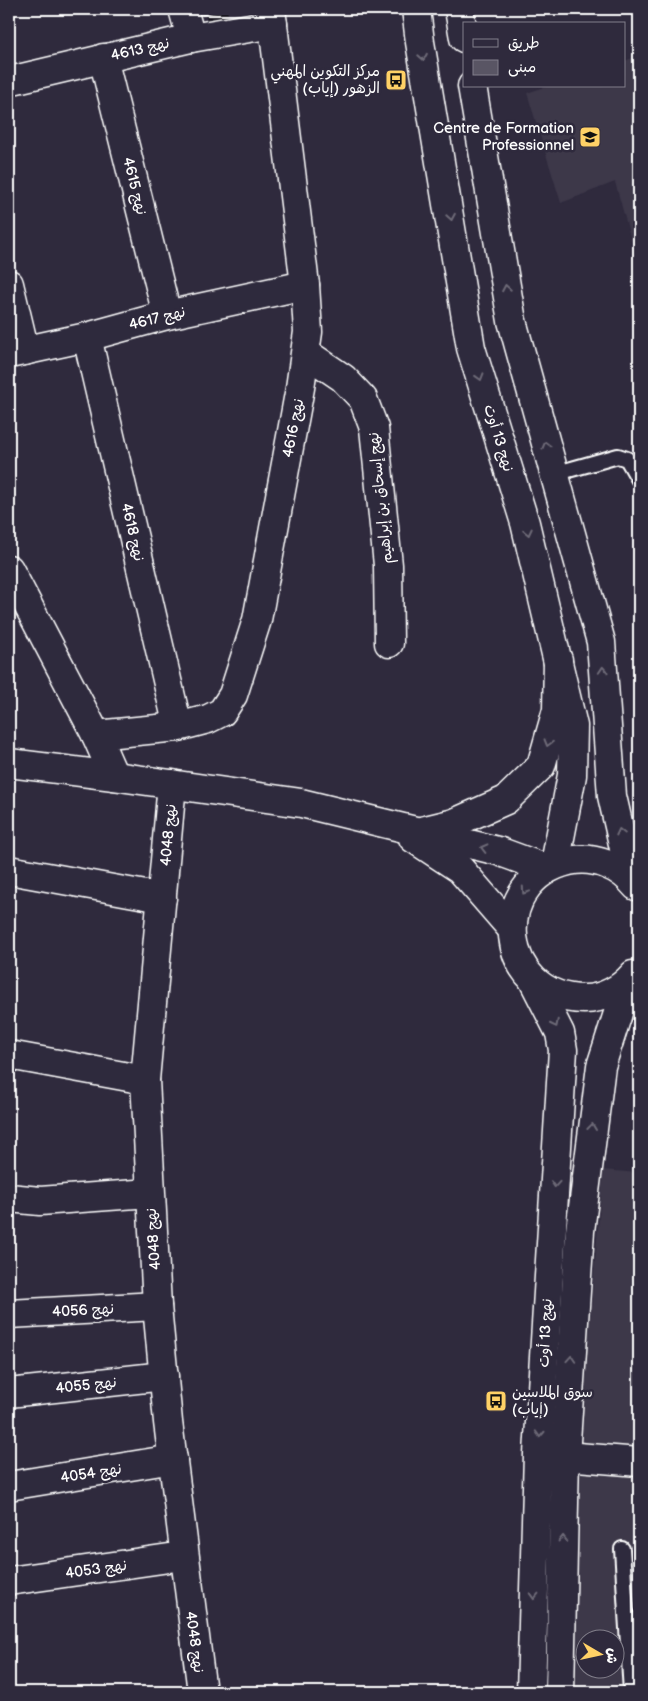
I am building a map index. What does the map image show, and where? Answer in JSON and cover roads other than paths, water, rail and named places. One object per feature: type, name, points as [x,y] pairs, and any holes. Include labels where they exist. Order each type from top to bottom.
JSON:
[{"type":"main road","points":[[183,9],[191,38]]},
{"type":"main road","name":"نهج 13 أوت","points":[[416,9],[471,348],[526,523],[573,726],[572,775],[551,866]]},
{"type":"main road","points":[[459,9],[463,32]]},
{"type":"main road","name":"نهج 4613","points":[[9,81],[191,38],[272,16]]},
{"type":"main road","name":"نهج 4616","points":[[96,735],[178,727],[208,719],[222,712],[233,695],[257,620],[306,353],[308,332],[305,285],[272,16]]},
{"type":"main road","name":"نهج 4615","points":[[103,58],[167,315]]},
{"type":"main road","points":[[472,88],[512,321],[601,642],[612,796],[635,885]]},
{"type":"main road","points":[[9,284],[17,352]]},
{"type":"main road","name":"نهج 4617","points":[[17,352],[88,337],[167,315],[305,285]]},
{"type":"main road","name":"نهج 4618","points":[[88,337],[178,727]]},
{"type":"main road","name":"نهج إسحاق بن إبراهيم","points":[[306,353],[343,378],[363,399],[374,428],[388,565],[389,643]]},
{"type":"main road","points":[[9,569],[96,735],[114,776]]},
{"type":"main road","points":[[407,830],[454,823],[506,800],[541,766],[557,710],[558,660]]},
{"type":"main road","points":[[9,763],[301,803],[551,866]]},
{"type":"main road","name":"نهج 4048","points":[[172,784],[146,1080],[150,1194],[157,1306],[183,1556],[202,1692]]},
{"type":"main road","points":[[407,830],[460,869],[512,929]]},
{"type":"main road","points":[[512,929],[514,911],[521,894],[532,880],[551,866],[575,860],[595,860],[614,867],[635,885]]},
{"type":"main road","points":[[9,870],[162,898]]},
{"type":"main road","name":"نهج 13 أوت","points":[[512,929],[514,948],[560,1033],[563,1050],[538,1454],[531,1692]]},
{"type":"main road","points":[[533,980],[550,992],[570,999],[591,999],[610,994],[634,975]]},
{"type":"main road","name":"نهج 13 أوت","points":[[560,1692],[565,1456],[580,1231],[601,1066],[634,975]]},
{"type":"main road","points":[[9,1055],[146,1080]]},
{"type":"main road","points":[[9,1198],[40,1201],[150,1194]]},
{"type":"main road","name":"نهج 4056","points":[[9,1314],[157,1306]]},
{"type":"main road","name":"نهج 4055","points":[[9,1393],[164,1376]]},
{"type":"main road","points":[[565,1456],[639,1462]]},
{"type":"main road","name":"نهج 4054","points":[[9,1486],[173,1460]]},
{"type":"main road","name":"نهج 4053","points":[[9,1581],[183,1556]]},
{"type":"lane","points":[[554,474],[618,456],[627,459],[639,480]]},
{"type":"lane","points":[[622,1549],[630,1692]]},
{"type":"place","name":"مركز التكوين المهني الزهور (إياب)","points":[[396,80]]},
{"type":"place","name":"Centre de Formation Professionnel","points":[[590,137]]},
{"type":"place","name":"سوق الملاسين (إياب)","points":[[496,1401]]}]
